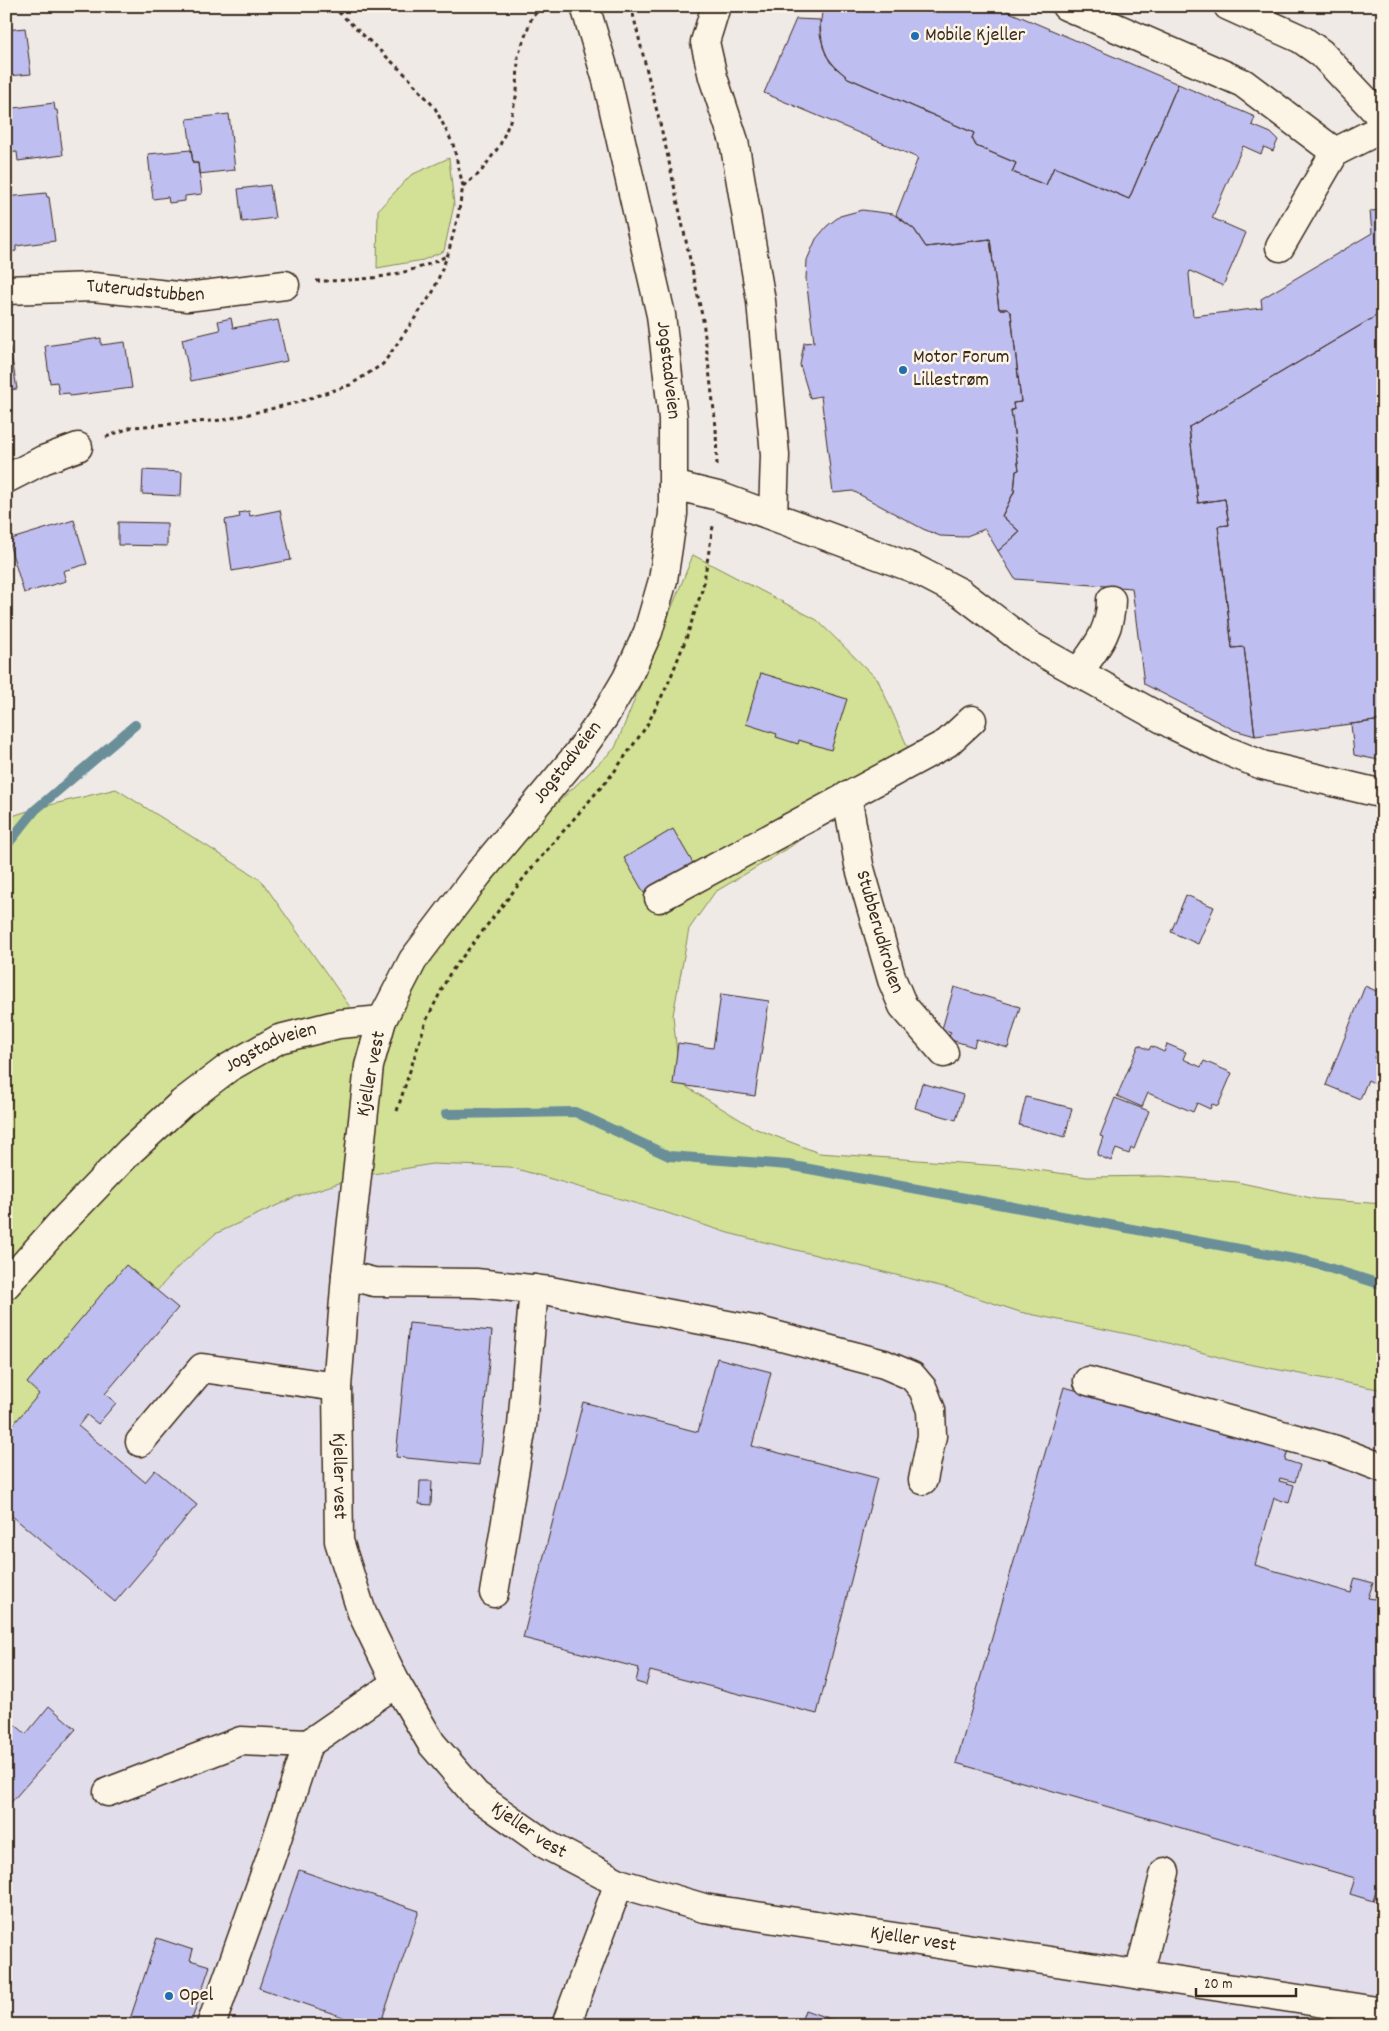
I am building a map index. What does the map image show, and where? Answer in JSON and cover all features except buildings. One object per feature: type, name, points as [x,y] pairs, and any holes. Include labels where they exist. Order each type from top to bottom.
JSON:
[{"type":"street","name":"Jogstadveien","points":[[6,1285],[60,1224],[130,1151],[182,1103],[228,1068],[279,1040],[339,1024],[382,1020],[413,960],[479,873],[577,755],[604,718],[627,678],[648,632],[663,580],[672,514],[674,420],[661,315],[607,80],[585,6]]},
{"type":"street","points":[[716,6],[705,42],[713,77],[734,140],[761,301],[775,455],[773,516]]},
{"type":"street","points":[[1066,6],[1243,84],[1335,152]]},
{"type":"street","points":[[1228,6],[1301,39],[1322,53],[1383,119]]},
{"type":"street","points":[[1280,248],[1335,152],[1383,128]]},
{"type":"street","name":"Tuterudstubben","points":[[6,290],[93,287],[187,297],[285,284]]},
{"type":"street","points":[[6,479],[43,460],[78,447]]},
{"type":"street","points":[[673,485],[718,496],[913,568],[961,593],[1029,645],[1174,726],[1225,750],[1262,765],[1383,794]]},
{"type":"street","points":[[1078,673],[1105,632],[1111,616],[1112,600]]},
{"type":"street","points":[[659,898],[947,743],[972,720]]},
{"type":"street","name":"Stubberudkroken","points":[[847,796],[859,865],[892,980],[903,1006],[944,1053]]},
{"type":"street","name":"Kjeller vest","points":[[382,1020],[370,1066],[346,1275],[337,1387],[339,1541],[362,1613],[396,1683],[432,1744],[476,1795],[545,1844],[620,1883],[704,1908],[1383,2012]]},
{"type":"street","points":[[346,1275],[374,1282],[476,1283],[534,1289],[759,1331],[884,1364],[912,1376],[923,1390],[931,1410],[932,1436],[923,1480]]},
{"type":"street","points":[[494,1592],[522,1426],[534,1289]]},
{"type":"street","points":[[140,1442],[202,1368],[337,1387]]},
{"type":"street","points":[[1088,1381],[1336,1450],[1383,1468]]},
{"type":"street","points":[[211,2025],[271,1857],[308,1744],[396,1683]]},
{"type":"street","points":[[108,1792],[241,1741],[308,1744]]},
{"type":"street","points":[[1139,1975],[1165,1872]]},
{"type":"street","points":[[566,2025],[620,1883]]},
{"type":"path","points":[[78,447],[132,427],[224,420],[296,403],[350,385],[383,364],[433,292],[448,254],[458,216],[463,186],[453,144],[434,108],[406,75],[332,6]]},
{"type":"path","points":[[463,186],[480,173],[500,145],[510,120],[517,92],[518,56],[532,17],[543,6]]},
{"type":"path","points":[[396,1120],[409,1071],[426,1021],[450,973],[530,870],[614,772],[650,718],[668,684],[681,652],[703,587],[718,496],[716,427],[703,320],[666,148],[631,6]]},
{"type":"path","points":[[285,284],[352,281],[390,275],[430,264],[448,254]]},
{"type":"shaded area","points":[[432,1164],[510,1167],[655,1209],[728,1233],[948,1288],[1020,1312],[1157,1340],[1233,1361],[1383,1390],[1383,2025],[6,2025],[6,1461],[178,1267],[215,1234],[295,1197],[361,1176]]},
{"type":"green space","points":[[449,158],[454,205],[444,251],[423,260],[377,268],[378,210],[411,175]]},
{"type":"green space","points":[[693,555],[817,620],[878,680],[913,759],[787,849],[715,892],[689,929],[673,1015],[680,1083],[754,1128],[819,1153],[1016,1167],[1087,1177],[1162,1176],[1237,1182],[1316,1199],[1383,1204],[1383,1390],[1233,1361],[1157,1340],[1020,1312],[948,1288],[728,1233],[655,1209],[510,1167],[432,1164],[361,1176],[295,1197],[215,1234],[178,1267],[6,1461],[6,818],[37,808],[116,789],[261,880],[371,1037],[529,830],[615,748]]},
{"type":"waterway","points":[[6,846],[35,810],[135,725]]},
{"type":"waterway","points":[[446,1114],[575,1112],[669,1156],[788,1165],[1310,1262],[1383,1285]]},
{"type":"place","name":"Mobile Kjeller","points":[[915,36]]},
{"type":"place","name":"Motor Forum Lillestrøm","points":[[903,370]]},
{"type":"place","name":"Opel","points":[[169,1996]]}]
